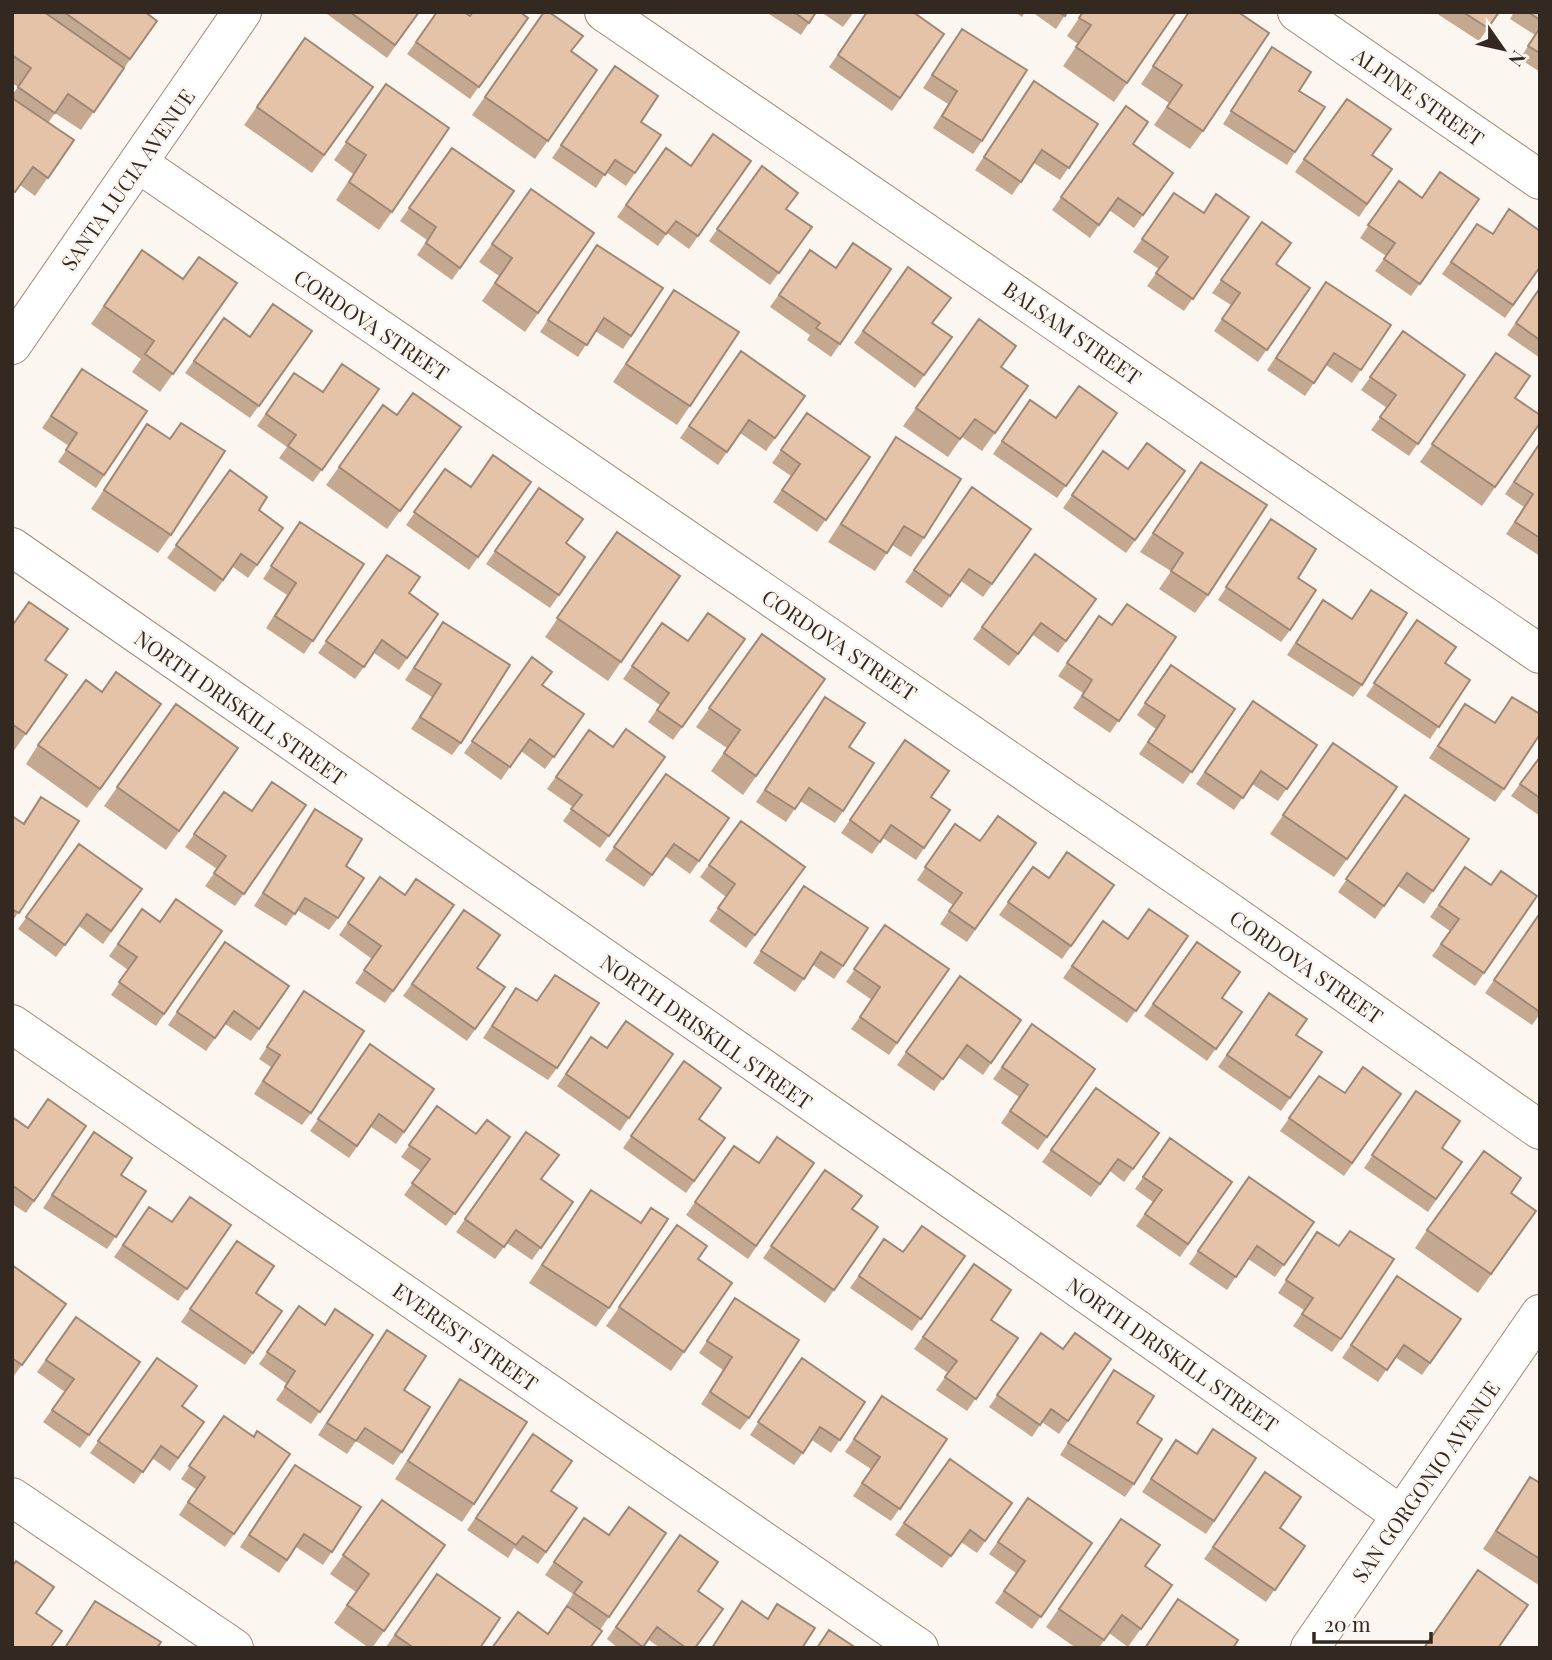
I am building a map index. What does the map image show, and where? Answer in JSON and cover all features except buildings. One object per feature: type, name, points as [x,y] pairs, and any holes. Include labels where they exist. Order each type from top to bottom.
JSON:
[{"type":"street","name":"SANTA LUCIA AVENUE","points":[[12,345],[242,12]]},
{"type":"street","name":"BALSAM STREET","points":[[604,12],[1540,654]]},
{"type":"street","name":"ALPINE STREET","points":[[1297,12],[1540,180]]},
{"type":"street","name":"CORDOVA STREET","points":[[138,163],[1206,896],[1540,1130]]},
{"type":"street","name":"NORTH DRISKILL STREET","points":[[12,547],[1005,1236],[1401,1515]]},
{"type":"street","name":"EVEREST STREET","points":[[12,1024],[919,1648]]},
{"type":"street","name":"SAN GORGONIO AVENUE","points":[[1310,1648],[1540,1314]]},
{"type":"street","points":[[12,1497],[234,1648]]}]
